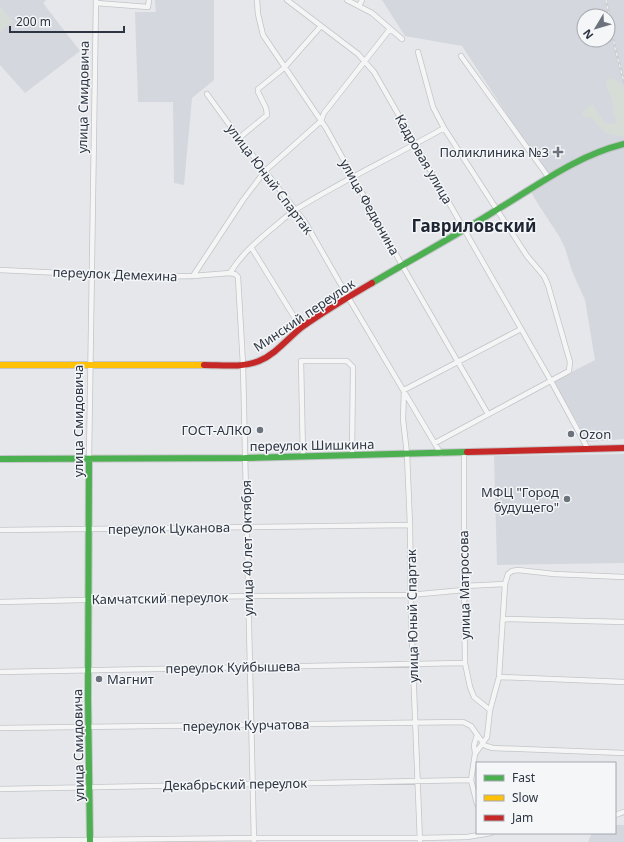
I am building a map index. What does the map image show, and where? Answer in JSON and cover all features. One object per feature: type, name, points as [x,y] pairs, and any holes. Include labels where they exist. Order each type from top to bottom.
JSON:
[{"type":"street","points":[[96,2],[148,7],[149,0]]},
{"type":"street","name":"улица Федюнина","points":[[257,0],[263,35],[321,121],[402,266],[488,414]]},
{"type":"street","name":"Кадровая улица","points":[[287,0],[365,62],[374,72],[551,381],[588,449]]},
{"type":"street","points":[[347,0],[372,13],[402,39]]},
{"type":"street","points":[[359,6],[362,0]]},
{"type":"street","name":"улица Смидовича","points":[[90,841],[87,600],[96,2]]},
{"type":"street","points":[[239,138],[267,115],[266,108],[258,89],[284,68],[321,26]]},
{"type":"street","points":[[193,276],[243,200],[265,171],[321,121],[324,113],[390,29]]},
{"type":"street","points":[[418,52],[433,107],[444,128],[527,256],[544,276],[548,285],[570,362],[569,371],[435,442]]},
{"type":"street","points":[[461,56],[549,178]]},
{"type":"street","name":"улица Юный Спартак","points":[[207,94],[239,138],[305,222],[348,298],[441,454]]},
{"type":"street","points":[[230,273],[238,260],[251,247],[295,210],[444,128]]},
{"type":"street","name":"Минский переулок","points":[[0,365],[243,365],[259,361],[301,328],[348,298],[497,210],[574,162],[608,148],[624,144]]},
{"type":"street","points":[[251,247],[301,328]]},
{"type":"street","name":"переулок Демехина","points":[[0,270],[144,277],[193,276],[230,273]]},
{"type":"street","name":"улица 40 лет Октября","points":[[230,273],[235,274],[238,277],[243,365],[254,840]]},
{"type":"street","points":[[404,390],[521,329]]},
{"type":"street","points":[[303,456],[301,361],[347,361],[353,367],[352,455]]},
{"type":"street","name":"улица Юный Спартак","points":[[404,390],[404,419],[410,525],[410,595],[416,782],[420,840]]},
{"type":"street","name":"переулок Шишкина","points":[[0,460],[245,458],[624,448]]},
{"type":"street","name":"улица Матросова","points":[[464,453],[465,663],[470,686],[474,696],[490,710]]},
{"type":"street","name":"переулок Цуканова","points":[[0,530],[410,525]]},
{"type":"street","points":[[475,753],[487,736],[490,710],[499,677],[505,584],[506,576],[509,572],[518,570],[554,574],[624,577]]},
{"type":"street","name":"Камчатский переулок","points":[[0,602],[248,596],[410,595],[505,584]]},
{"type":"street","points":[[503,619],[624,622]]},
{"type":"street","name":"переулок Куйбышева","points":[[0,672],[465,663]]},
{"type":"street","points":[[499,677],[624,682]]},
{"type":"street","name":"переулок Курчатова","points":[[0,728],[251,724],[414,724],[463,722],[471,726],[483,743]]},
{"type":"street","points":[[476,800],[471,780],[475,753],[474,745],[477,735]]},
{"type":"street","points":[[483,743],[486,746],[493,748],[624,753]]},
{"type":"street","name":"Декабрьский переулок","points":[[0,789],[471,780]]},
{"type":"street","points":[[0,841],[420,840],[467,837],[485,834]]},
{"type":"shaded area","points":[[0,0],[46,0],[43,3],[80,51],[25,93],[0,65]]},
{"type":"shaded area","points":[[155,0],[214,0],[214,80],[192,98],[184,185],[174,183],[173,102],[138,102],[135,12],[156,12]]},
{"type":"shaded area","points":[[382,0],[624,0],[624,439],[588,442],[554,381],[595,360],[585,300],[559,236],[531,192],[548,177],[462,46],[405,36]]},
{"type":"shaded area","points":[[0,6],[13,22],[0,32]]},
{"type":"shaded area","points":[[607,79],[614,79],[624,87],[624,136],[613,135],[605,132],[592,118],[584,117],[582,112],[590,105],[593,105],[605,123],[616,123],[617,121],[614,116],[612,100],[606,84]]},
{"type":"shaded area","points":[[624,454],[624,563],[497,565],[494,456]]},
{"type":"shaded area","points":[[616,825],[624,825],[624,842],[588,842],[592,834],[616,834]]},
{"type":"railway","points":[[606,0],[615,48],[624,82]]},
{"type":"traffic: fast","points":[[372,283],[467,228],[574,163],[607,149],[624,144]]},
{"type":"traffic: fast","points":[[0,459],[245,458],[467,452]]},
{"type":"traffic: fast","points":[[89,459],[88,698],[90,842]]},
{"type":"traffic: slow","points":[[0,365],[204,365]]},
{"type":"traffic: jam","points":[[204,365],[246,365],[259,361],[276,350],[302,327],[372,283]]},
{"type":"traffic: jam","points":[[467,452],[624,448]]},
{"type":"place","name":"Поликлиника №3","points":[[558,152]]},
{"type":"place","name":"ГОСТ-АЛКО","points":[[260,430]]},
{"type":"place","name":"Ozon","points":[[571,434]]},
{"type":"place","name":"МФЦ \"Город будущего\"","points":[[567,499]]},
{"type":"place","name":"Магнит","points":[[99,679]]},
{"type":"district","name":"Гавриловский","points":[[474,226]]}]
